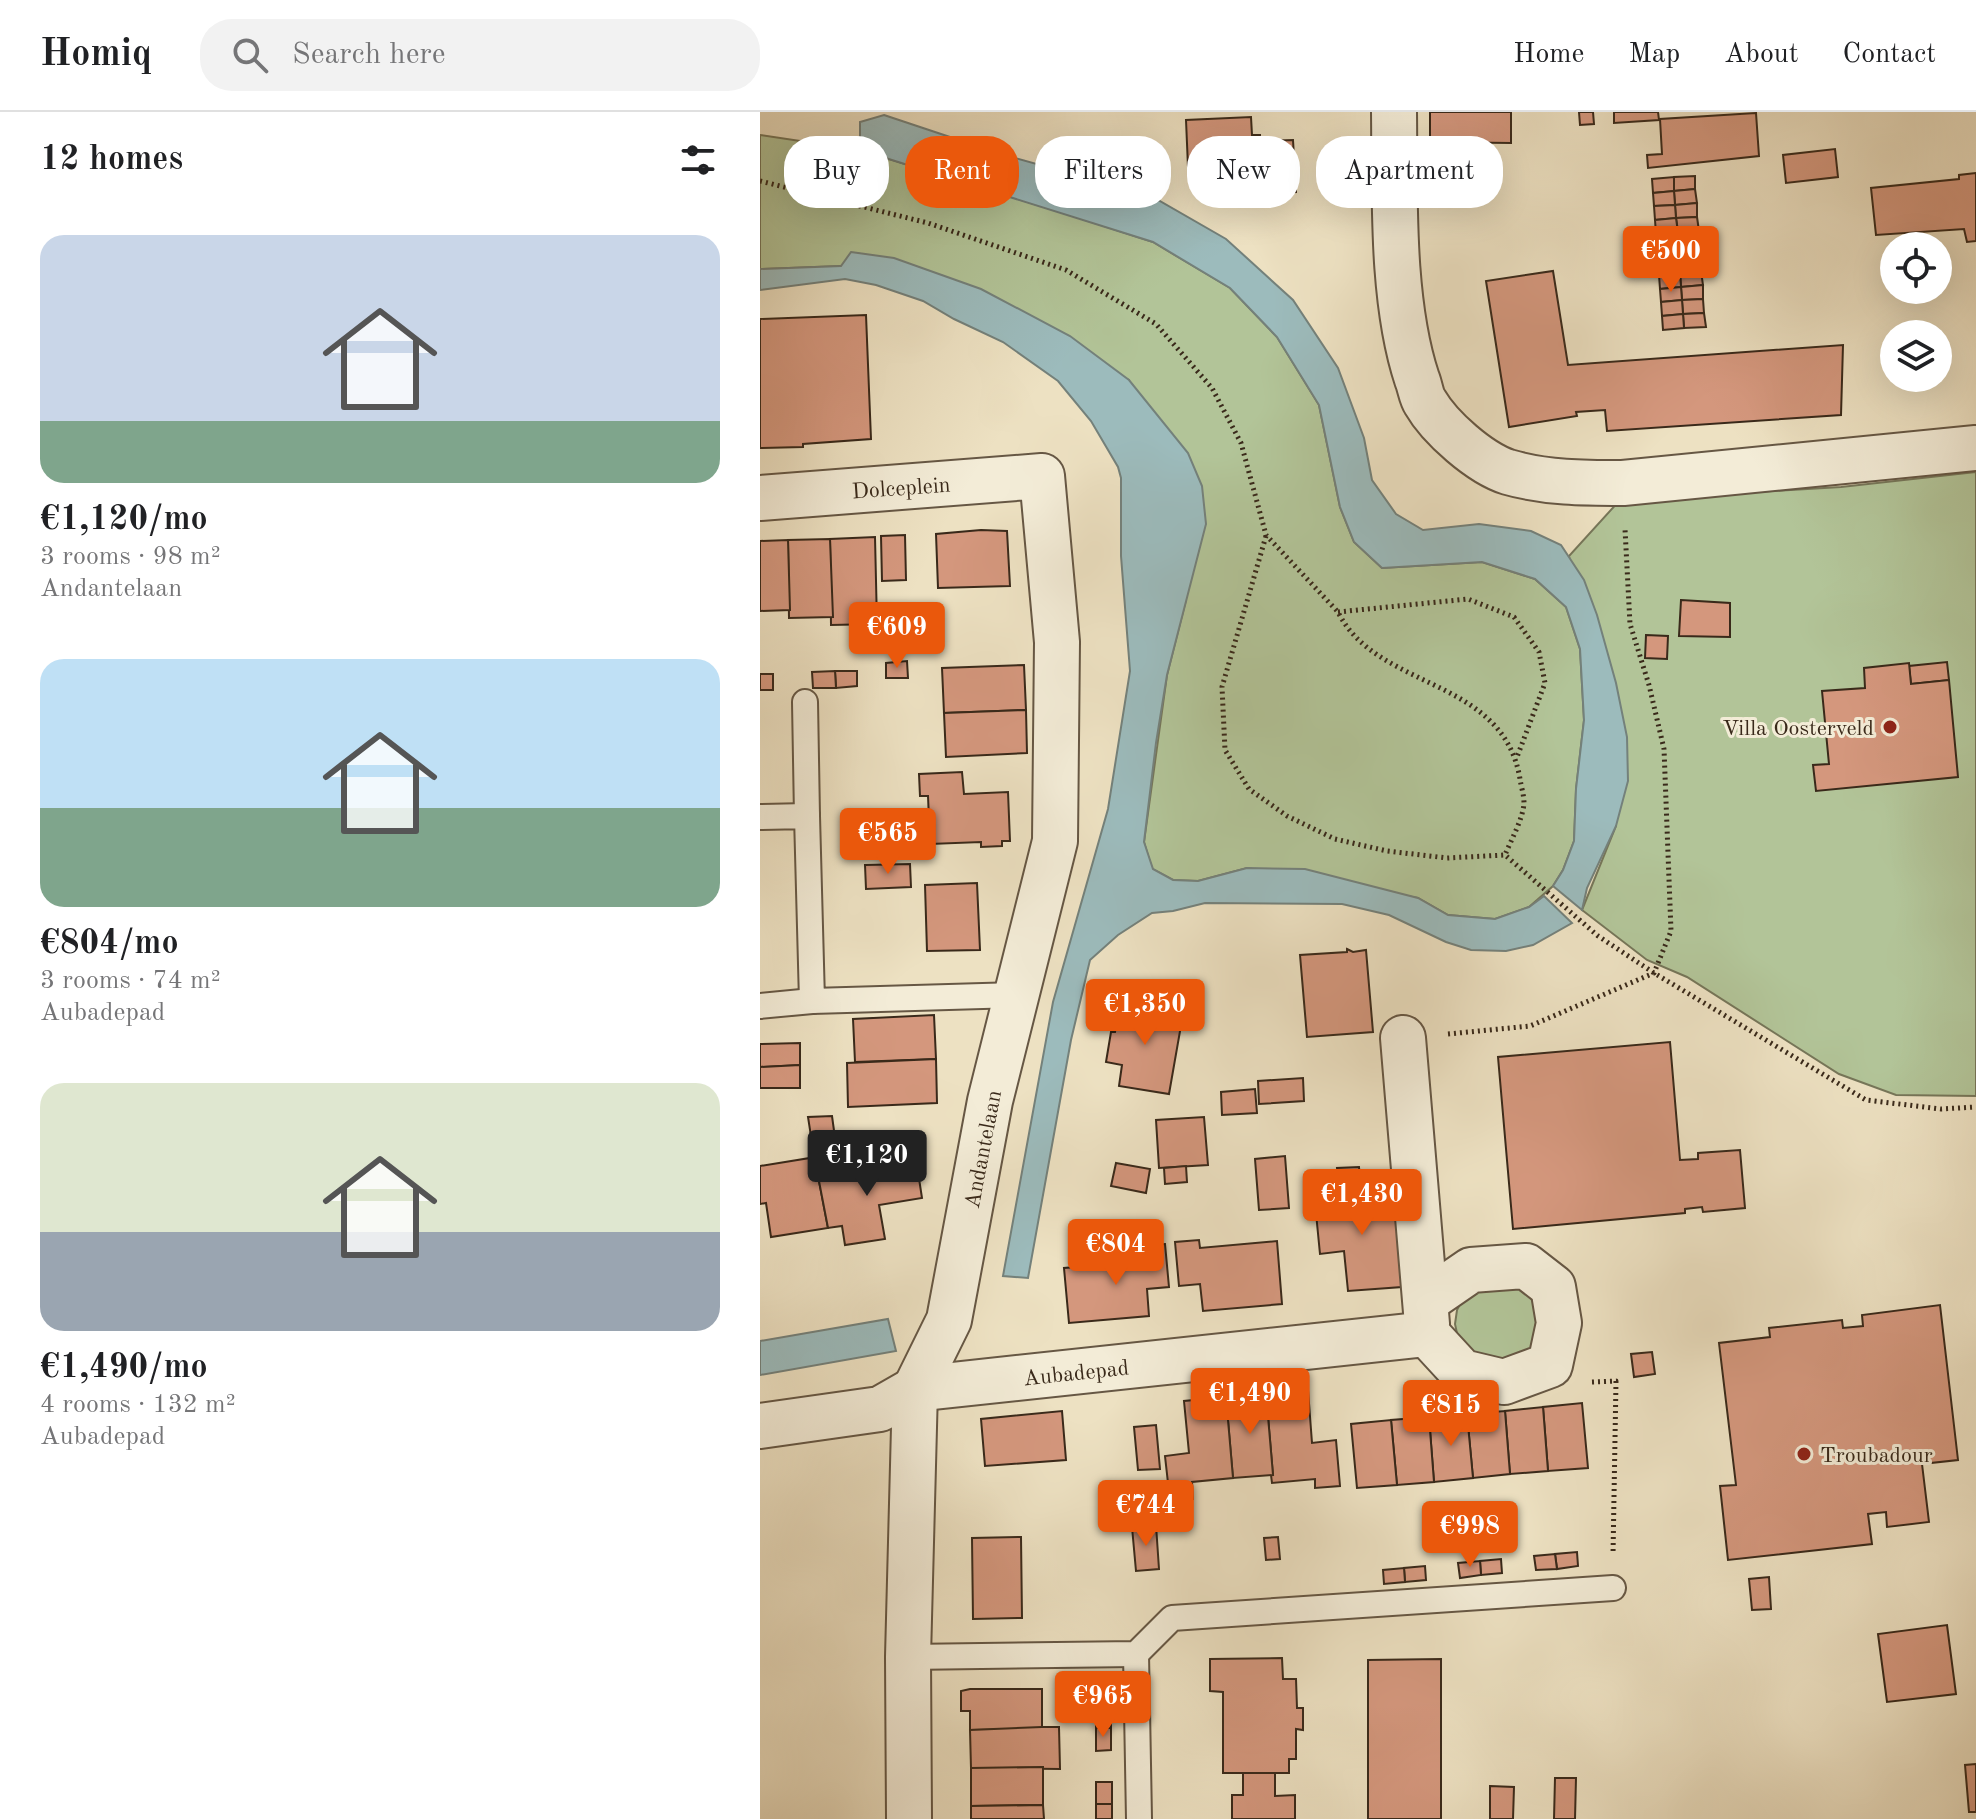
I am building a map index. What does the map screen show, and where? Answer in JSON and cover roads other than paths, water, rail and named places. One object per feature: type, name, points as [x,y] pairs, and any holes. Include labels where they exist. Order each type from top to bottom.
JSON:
[{"type":"street","points":[[1394,112],[1402,322],[1410,359],[1425,402],[1464,447],[1505,471],[1548,482],[1623,483],[1976,448]]},
{"type":"street","name":"Dolceplein","points":[[760,498],[1042,476]]},
{"type":"street","name":"Andantelaan","points":[[909,1819],[908,1657],[915,1389],[949,1320],[990,1101],[1055,841],[1057,642],[1042,476]]},
{"type":"street","points":[[1403,1038],[1426,1318],[1462,1372],[1504,1382],[1550,1365],[1559,1323],[1553,1287],[1526,1266],[1471,1270],[1426,1318]]},
{"type":"street","name":"Aubadepad","points":[[915,1389],[1426,1318]]},
{"type":"street","points":[[760,1426],[880,1409],[915,1389]]},
{"type":"lane","points":[[805,702],[812,1001]]},
{"type":"lane","points":[[760,817],[807,816]]},
{"type":"lane","points":[[760,1006],[812,1001],[1017,995]]},
{"type":"lane","points":[[908,1657],[1136,1654],[1172,1618],[1613,1588]]},
{"type":"lane","points":[[1136,1654],[1139,1819]]},
{"type":"water","points":[[884,115],[947,136],[905,136],[905,164],[889,159],[889,136],[860,136],[860,122]]},
{"type":"water","points":[[1019,159],[1035,164],[1035,205],[1019,200]]},
{"type":"water","points":[[1171,207],[1226,239],[1293,300],[1338,368],[1364,438],[1372,480],[1396,514],[1423,530],[1479,524],[1531,531],[1561,545],[1584,580],[1616,683],[1627,737],[1628,781],[1616,826],[1587,888],[1582,910],[1553,886],[1574,841],[1584,720],[1580,649],[1566,607],[1535,579],[1482,562],[1382,568],[1354,542],[1340,507],[1319,405],[1277,337],[1230,288],[1153,242],[1045,208]]},
{"type":"water","points":[[851,252],[894,258],[981,289],[1070,336],[1129,380],[1188,453],[1202,486],[1206,524],[1167,675],[1156,743],[1144,842],[1153,869],[1173,880],[1198,881],[1247,868],[1305,869],[1418,898],[1448,915],[1495,919],[1529,907],[1544,896],[1572,923],[1533,945],[1506,951],[1471,950],[1446,942],[1389,915],[1342,904],[1205,903],[1152,913],[1118,935],[1090,960],[1071,1040],[1028,1278],[1003,1276],[1053,1002],[1108,809],[1130,671],[1121,556],[1121,478],[1118,467],[1091,421],[1058,381],[1003,342],[923,301],[876,285],[845,279],[760,290],[760,269],[841,266]]},
{"type":"water","points":[[888,1319],[896,1351],[760,1375],[760,1341]]},
{"type":"place","name":"Villa Oosterveld","points":[[1890,727]]},
{"type":"place","name":"Troubadour","points":[[1804,1454]]}]
